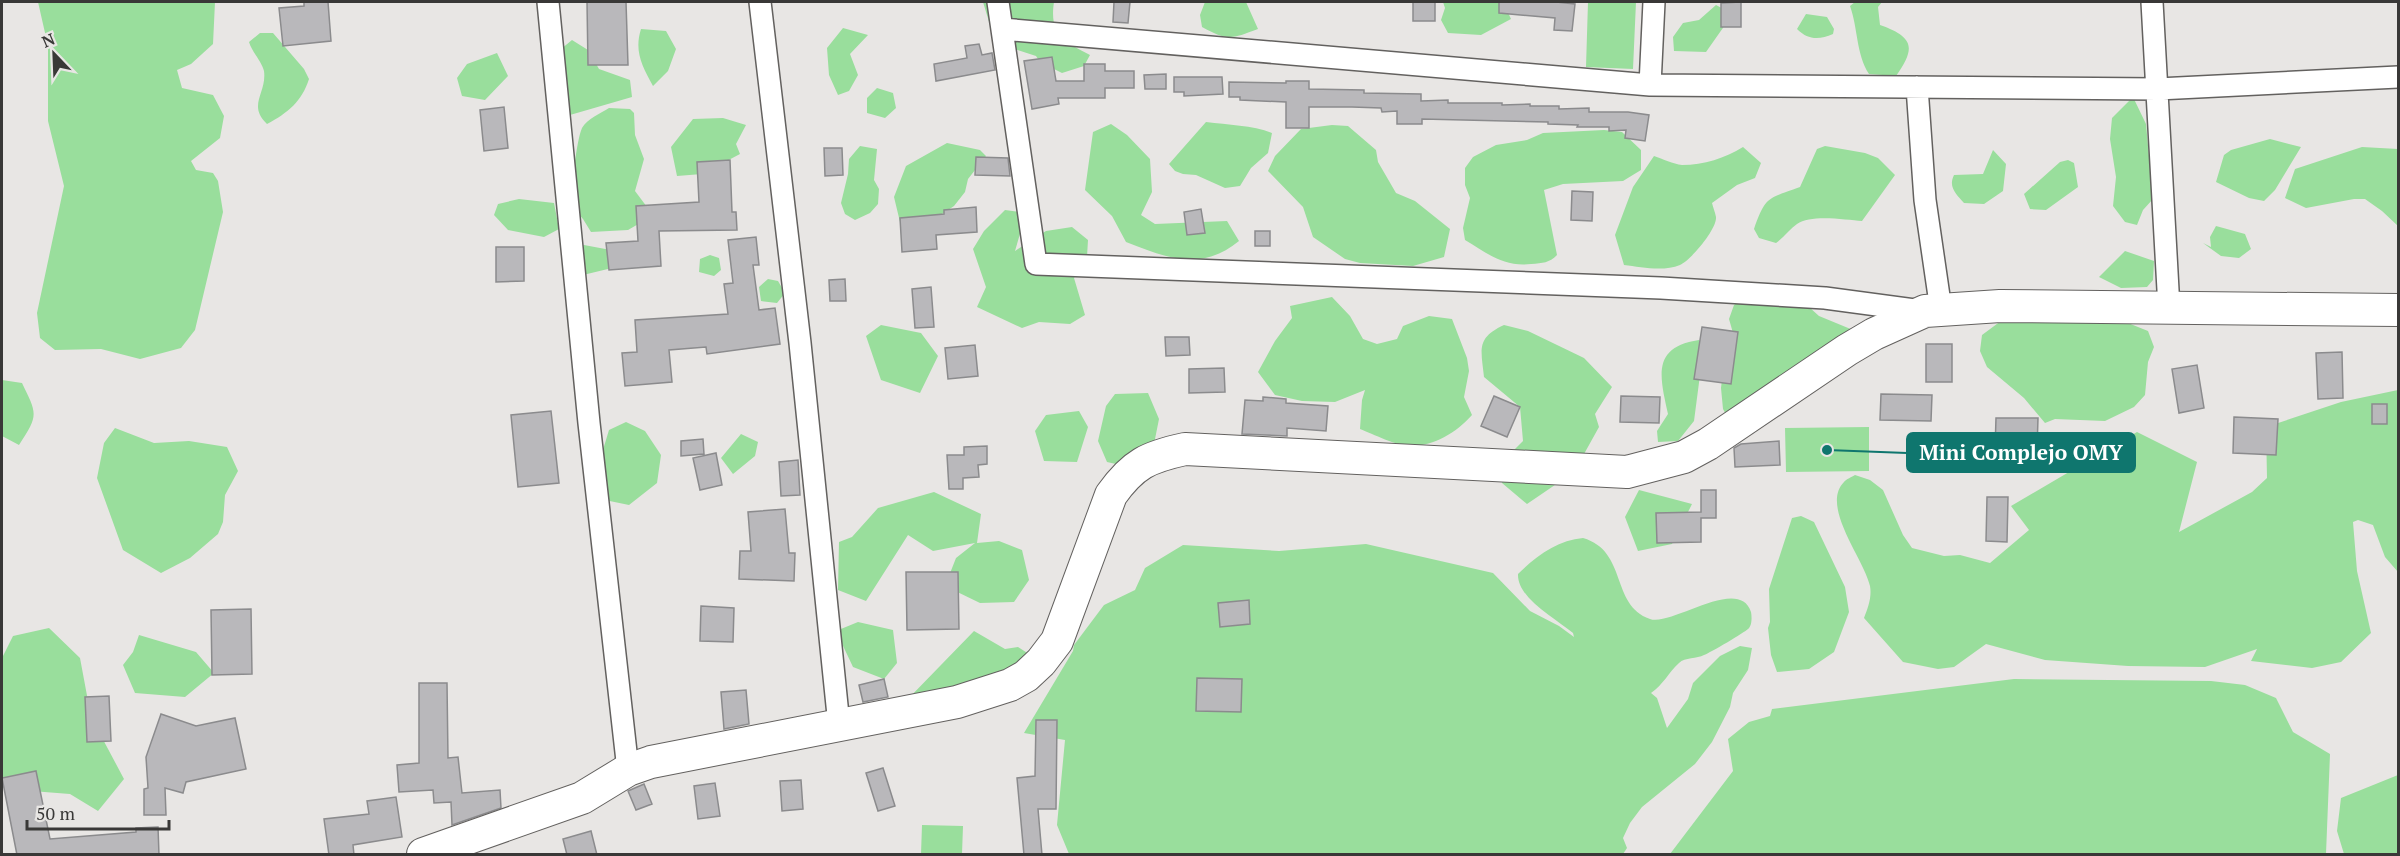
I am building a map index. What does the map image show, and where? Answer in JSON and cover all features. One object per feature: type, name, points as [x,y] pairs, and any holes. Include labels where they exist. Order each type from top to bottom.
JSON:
[{"type":"main road","points":[[423,855],[582,798],[628,770],[651,762],[957,702],[1010,686],[1026,676],[1041,662],[1057,641],[1111,495],[1125,476],[1140,463],[1160,454],[1185,449],[1627,472],[1684,457],[1708,444],[1874,334],[1933,310],[2000,306],[2398,310]]},
{"type":"street","points":[[548,2],[589,423],[628,770]]},
{"type":"street","points":[[760,2],[800,343],[839,725]]},
{"type":"street","points":[[998,2],[1036,264],[1661,288],[1825,298],[1933,310],[1917,87]]},
{"type":"street","points":[[1650,85],[1654,2]]},
{"type":"street","points":[[2152,2],[2169,308]]},
{"type":"street","points":[[1002,29],[1650,85],[2158,89],[2398,76]]},
{"type":"green space","points":[[38,2],[215,2],[213,44],[191,64],[177,70],[182,88],[213,95],[224,116],[220,138],[191,161],[196,170],[213,173],[218,181],[223,212],[195,330],[181,348],[140,359],[101,349],[55,350],[40,338],[37,313],[64,186],[48,121],[48,46]]},
{"type":"green space","points":[[983,2],[1054,2],[1054,22],[1060,36],[1090,55],[1084,66],[1062,73],[1040,62],[1036,56],[1008,47],[990,25]]},
{"type":"green space","points":[[1205,2],[1246,2],[1258,29],[1230,37],[1211,32],[1202,27],[1200,15]]},
{"type":"green space","points":[[1443,2],[1503,2],[1511,19],[1481,35],[1448,33],[1441,20],[1445,8]]},
{"type":"green space","points":[[1588,2],[1636,2],[1633,69],[1586,67]]},
{"type":"green space","points":[[1855,2],[1882,2],[1878,7],[1880,25],[1900,34],[1908,44],[1907,58],[1896,76],[1869,74],[1859,49],[1850,6]]},
{"type":"green space","points":[[1716,5],[1729,12],[1725,25],[1706,52],[1674,51],[1673,37],[1683,23],[1699,20]]},
{"type":"green space","points":[[1806,14],[1827,17],[1834,29],[1833,34],[1814,38],[1801,33],[1797,29]]},
{"type":"green space","points":[[843,28],[868,35],[850,54],[858,75],[849,91],[838,95],[829,75],[827,48]]},
{"type":"green space","points":[[641,29],[666,31],[676,49],[668,71],[653,86],[640,58],[638,44]]},
{"type":"green space","points":[[260,33],[273,33],[304,69],[309,79],[293,106],[267,124],[261,117],[258,105],[264,71],[249,42]]},
{"type":"green space","points":[[572,40],[588,50],[599,69],[630,80],[632,97],[570,115],[549,59]]},
{"type":"green space","points":[[497,53],[508,76],[485,100],[462,96],[457,78],[467,64]]},
{"type":"green space","points":[[877,88],[893,93],[896,108],[885,118],[867,113],[867,98]]},
{"type":"green space","points":[[2133,97],[2146,124],[2153,199],[2143,210],[2137,225],[2125,222],[2113,206],[2116,177],[2110,139],[2112,118]]},
{"type":"green space","points":[[609,108],[630,109],[634,113],[635,135],[644,159],[635,191],[650,211],[647,219],[628,230],[591,232],[570,205],[576,154],[584,125]]},
{"type":"green space","points":[[723,118],[746,125],[736,144],[740,154],[702,174],[677,176],[671,147],[693,119]]},
{"type":"green space","points":[[1206,122],[1248,127],[1272,133],[1268,153],[1251,168],[1240,186],[1225,188],[1196,175],[1175,171],[1169,164]]},
{"type":"green space","points":[[1111,124],[1127,135],[1150,159],[1152,192],[1141,215],[1155,224],[1227,221],[1239,241],[1225,251],[1197,259],[1170,257],[1126,242],[1112,216],[1085,190],[1093,132]]},
{"type":"green space","points":[[1332,125],[1348,126],[1376,150],[1378,162],[1396,193],[1415,201],[1450,229],[1444,257],[1413,266],[1360,263],[1345,259],[1313,237],[1303,207],[1268,171],[1275,156],[1301,129]]},
{"type":"green space","points":[[1604,130],[1622,132],[1641,150],[1641,170],[1623,181],[1563,184],[1544,190],[1557,255],[1554,258],[1542,263],[1513,263],[1496,258],[1465,240],[1463,228],[1470,198],[1465,185],[1465,168],[1473,157],[1496,145],[1527,140],[1543,133]]},
{"type":"green space","points":[[2270,139],[2301,147],[2275,190],[2264,201],[2249,198],[2216,182],[2224,155],[2231,150]]},
{"type":"green space","points":[[947,143],[980,150],[986,156],[968,179],[965,192],[954,206],[939,216],[900,222],[894,197],[906,166]]},
{"type":"green space","points":[[860,146],[877,149],[874,180],[879,189],[878,204],[870,213],[855,220],[845,214],[841,203],[849,159]]},
{"type":"green space","points":[[1825,146],[1865,153],[1878,158],[1895,175],[1862,221],[1811,219],[1797,224],[1776,243],[1759,238],[1754,229],[1765,204],[1775,197],[1800,187],[1817,149]]},
{"type":"green space","points":[[1743,147],[1761,163],[1755,178],[1737,185],[1712,203],[1716,217],[1712,229],[1685,262],[1666,268],[1624,265],[1615,235],[1633,187],[1654,156],[1682,165],[1690,165],[1714,160]]},
{"type":"green space","points":[[2362,147],[2398,149],[2398,226],[2365,199],[2306,208],[2285,198],[2295,169]]},
{"type":"green space","points":[[1993,150],[2006,164],[2003,191],[1984,204],[1964,203],[1952,187],[1954,175],[1983,174]]},
{"type":"green space","points":[[2068,160],[2074,163],[2078,187],[2046,210],[2030,209],[2024,194],[2060,162]]},
{"type":"green space","points":[[519,199],[554,203],[559,229],[544,237],[508,230],[494,215],[498,204]]},
{"type":"green space","points":[[1005,210],[1026,213],[1015,251],[1046,231],[1072,227],[1088,240],[1087,257],[1074,278],[1085,315],[1070,324],[1039,322],[1022,328],[977,307],[986,287],[973,249],[984,231]]},
{"type":"green space","points":[[2216,226],[2245,234],[2251,249],[2239,258],[2221,256],[2203,243],[2211,247],[2210,237]]},
{"type":"green space","points":[[584,245],[616,251],[612,268],[583,275],[578,248]]},
{"type":"green space","points":[[2125,251],[2154,261],[2153,280],[2147,287],[2121,288],[2099,277]]},
{"type":"green space","points":[[710,255],[719,258],[721,270],[714,276],[699,272],[700,259]]},
{"type":"green space","points":[[768,279],[778,281],[785,293],[777,303],[761,301],[759,287]]},
{"type":"green space","points":[[1747,296],[1809,307],[1819,316],[1853,330],[1734,429],[1723,409],[1721,388],[1723,371],[1735,340],[1729,319],[1734,305]]},
{"type":"green space","points":[[1332,297],[1350,316],[1363,339],[1377,344],[1397,339],[1403,326],[1429,316],[1452,319],[1467,358],[1469,371],[1464,397],[1472,415],[1452,433],[1436,441],[1410,446],[1392,442],[1360,429],[1365,390],[1335,402],[1302,401],[1275,395],[1258,372],[1275,341],[1292,318],[1290,306]]},
{"type":"green space","points":[[2009,315],[2118,319],[2148,331],[2154,347],[2148,362],[2145,395],[2134,407],[2105,421],[2055,419],[2045,423],[2024,398],[1987,367],[1980,351],[1982,335]]},
{"type":"green space","points":[[881,325],[921,333],[938,356],[920,393],[881,380],[866,336]]},
{"type":"green space","points":[[1504,325],[1528,331],[1584,358],[1612,387],[1595,414],[1599,427],[1574,472],[1527,504],[1502,483],[1500,464],[1523,441],[1520,407],[1484,377],[1482,345],[1489,335]]},
{"type":"green space","points":[[1699,340],[1703,352],[1694,421],[1678,441],[1658,442],[1657,431],[1668,414],[1662,366],[1673,349]]},
{"type":"green space","points":[[2,380],[22,383],[33,408],[33,420],[19,445],[2,436]]},
{"type":"green space","points":[[2398,390],[2398,572],[2385,557],[2373,525],[2358,520],[2353,522],[2357,571],[2371,633],[2341,662],[2312,668],[2251,661],[2257,649],[2205,667],[2128,666],[2045,660],[1986,644],[1954,667],[1938,669],[1903,662],[1864,618],[1870,598],[1870,586],[1846,533],[1837,505],[1838,492],[1844,482],[1855,475],[1870,480],[1883,490],[1903,535],[1912,548],[1944,556],[1960,555],[1990,563],[2029,530],[2011,506],[2137,432],[2197,462],[2179,532],[2252,492],[2267,478],[2266,427],[2341,402]]},
{"type":"green space","points":[[1148,393],[1159,419],[1154,444],[1125,466],[1107,462],[1098,441],[1106,406],[1115,394]]},
{"type":"green space","points":[[1079,411],[1088,427],[1077,462],[1044,461],[1035,431],[1046,415]]},
{"type":"green space","points":[[626,422],[645,431],[661,455],[657,483],[629,505],[600,499],[599,463],[609,430]]},
{"type":"green space","points":[[1869,427],[1869,471],[1786,472],[1785,428]]},
{"type":"green space","points":[[115,428],[154,443],[189,441],[227,447],[238,471],[225,495],[223,522],[218,534],[190,558],[161,573],[123,550],[97,478],[104,443]]},
{"type":"green space","points":[[741,434],[758,442],[755,456],[733,474],[721,458]]},
{"type":"green space","points":[[1639,490],[1692,504],[1672,544],[1638,551],[1625,517]]},
{"type":"green space","points":[[934,492],[981,514],[977,543],[999,541],[1022,550],[1029,580],[1014,602],[980,603],[945,586],[956,558],[975,543],[933,551],[908,535],[866,601],[838,590],[839,542],[852,537],[878,508]]},
{"type":"green space","points":[[1801,516],[1814,522],[1845,587],[1849,612],[1834,652],[1809,669],[1777,672],[1771,655],[1768,628],[1770,622],[1769,589],[1792,518]]},
{"type":"green space","points":[[1583,538],[1597,545],[1607,554],[1629,602],[1637,612],[1650,619],[1673,616],[1719,600],[1733,599],[1744,602],[1751,612],[1751,624],[1748,629],[1701,656],[1682,661],[1651,693],[1657,698],[1667,728],[1688,699],[1693,683],[1720,656],[1740,646],[1752,648],[1748,670],[1733,693],[1730,707],[1712,742],[1695,764],[1642,807],[1630,823],[1623,838],[1627,848],[1623,854],[1069,854],[1057,825],[1065,740],[1024,733],[1073,651],[1074,645],[1104,605],[1135,590],[1145,568],[1183,545],[1279,551],[1366,544],[1493,573],[1530,611],[1559,626],[1574,637],[1573,633],[1530,599],[1519,583],[1518,574],[1548,550],[1565,542]]},
{"type":"green space","points":[[858,622],[893,630],[897,663],[884,679],[853,667],[836,631]]},
{"type":"green space","points":[[49,628],[80,658],[91,717],[124,779],[98,811],[70,794],[6,789],[2,776],[2,658],[13,636]]},
{"type":"green space","points":[[974,631],[1005,649],[1018,647],[1043,663],[906,701]]},
{"type":"green space","points":[[139,635],[196,652],[214,673],[185,697],[135,693],[123,665],[133,652]]},
{"type":"green space","points":[[2014,679],[2211,681],[2245,685],[2276,698],[2293,732],[2330,754],[2326,854],[1670,854],[1733,771],[1728,739],[1749,722],[1770,716],[1772,709]]},
{"type":"green space","points":[[2398,775],[2398,854],[2344,854],[2337,831],[2341,798]]},
{"type":"green space","points":[[922,825],[963,826],[962,854],[921,854]]},
{"type":"building","points":[[304,2],[328,2],[331,41],[283,46],[279,8],[304,6]]},
{"type":"building","points":[[587,2],[626,2],[628,65],[588,65]]},
{"type":"building","points":[[1114,2],[1130,2],[1128,23],[1113,22]]},
{"type":"building","points":[[1413,2],[1435,2],[1435,21],[1413,21]]},
{"type":"building","points":[[1499,2],[1575,4],[1572,31],[1554,30],[1555,18],[1499,13]]},
{"type":"building","points":[[1741,2],[1741,27],[1721,27],[1721,3]]},
{"type":"building","points":[[979,44],[982,55],[992,53],[995,70],[936,81],[934,64],[967,58],[965,46]]},
{"type":"building","points":[[1052,57],[1056,81],[1084,81],[1084,64],[1105,64],[1105,71],[1134,71],[1134,88],[1105,88],[1105,98],[1058,98],[1059,104],[1032,109],[1024,61]]},
{"type":"building","points":[[1166,74],[1166,89],[1145,89],[1144,75]]},
{"type":"building","points":[[1174,77],[1222,77],[1223,94],[1184,96],[1184,92],[1174,92]]},
{"type":"building","points":[[1286,81],[1309,81],[1309,89],[1421,94],[1421,101],[1530,104],[1530,106],[1559,106],[1559,109],[1589,108],[1589,112],[1628,112],[1649,115],[1645,141],[1625,138],[1626,130],[1609,131],[1609,127],[1577,127],[1578,125],[1548,124],[1548,122],[1422,119],[1422,124],[1397,124],[1397,111],[1382,112],[1381,108],[1309,107],[1309,128],[1286,128],[1286,102],[1240,100],[1240,97],[1229,97],[1229,82],[1286,83]]},
{"type":"building","points":[[504,107],[508,148],[484,151],[480,110]]},
{"type":"building","points":[[824,148],[842,148],[843,175],[825,176]]},
{"type":"building","points":[[976,157],[1008,158],[1010,176],[975,175]]},
{"type":"building","points":[[730,160],[732,212],[736,212],[737,230],[659,231],[661,266],[609,270],[606,243],[638,241],[636,206],[699,202],[697,162]]},
{"type":"building","points":[[1572,191],[1593,192],[1592,221],[1571,220]]},
{"type":"building","points":[[976,207],[977,232],[936,235],[937,249],[902,252],[900,218],[944,214],[944,210]]},
{"type":"building","points":[[1201,209],[1205,233],[1187,235],[1184,212]]},
{"type":"building","points":[[1255,231],[1270,231],[1270,246],[1255,246]]},
{"type":"building","points":[[756,237],[759,265],[753,265],[759,310],[775,308],[780,344],[707,354],[706,347],[669,350],[672,382],[625,386],[622,353],[637,352],[635,320],[728,314],[724,284],[733,283],[728,240]]},
{"type":"building","points":[[496,247],[524,247],[524,281],[496,282]]},
{"type":"building","points":[[845,279],[846,301],[830,301],[829,280]]},
{"type":"building","points":[[931,287],[934,327],[915,328],[912,289]]},
{"type":"building","points":[[1702,327],[1738,332],[1731,384],[1694,379]]},
{"type":"building","points":[[1165,337],[1189,337],[1190,355],[1166,356]]},
{"type":"building","points":[[1926,344],[1952,344],[1952,382],[1926,382]]},
{"type":"building","points":[[975,345],[978,376],[948,379],[945,348]]},
{"type":"building","points":[[2342,352],[2343,398],[2318,399],[2316,353]]},
{"type":"building","points":[[2197,365],[2204,408],[2179,413],[2172,369]]},
{"type":"building","points":[[1224,368],[1225,392],[1189,393],[1189,369]]},
{"type":"building","points":[[1881,394],[1932,395],[1931,421],[1880,420]]},
{"type":"building","points":[[1494,396],[1520,407],[1507,437],[1481,426]]},
{"type":"building","points":[[1621,396],[1660,397],[1659,423],[1620,422]]},
{"type":"building","points":[[1263,397],[1286,399],[1286,403],[1328,406],[1326,431],[1287,428],[1287,436],[1242,434],[1245,400],[1263,401]]},
{"type":"building","points":[[2372,404],[2387,404],[2387,424],[2372,424]]},
{"type":"building","points":[[551,411],[559,483],[518,487],[511,415]]},
{"type":"building","points":[[2234,417],[2278,419],[2276,455],[2233,453]]},
{"type":"building","points":[[1996,418],[2038,418],[2037,450],[1995,450]]},
{"type":"building","points":[[703,439],[704,454],[681,456],[681,441]]},
{"type":"building","points":[[1779,441],[1780,465],[1735,467],[1734,448],[1741,444]]},
{"type":"building","points":[[987,446],[987,464],[978,465],[979,477],[963,478],[963,489],[949,489],[947,455],[964,455],[964,447]]},
{"type":"building","points":[[716,453],[722,485],[700,490],[693,458]]},
{"type":"building","points":[[798,460],[800,495],[781,496],[779,462]]},
{"type":"building","points":[[1701,490],[1716,490],[1716,518],[1701,518],[1701,542],[1657,543],[1656,513],[1701,512]]},
{"type":"building","points":[[1987,497],[2008,497],[2007,542],[1986,541]]},
{"type":"building","points":[[785,509],[789,553],[795,553],[794,581],[739,579],[740,551],[751,551],[748,512]]},
{"type":"building","points":[[906,572],[958,572],[959,629],[907,630]]},
{"type":"building","points":[[1249,600],[1250,624],[1220,627],[1218,603]]},
{"type":"building","points":[[701,606],[734,608],[733,642],[700,641]]},
{"type":"building","points":[[251,609],[252,674],[212,675],[211,610]]},
{"type":"building","points":[[1197,678],[1242,679],[1241,712],[1196,711]]},
{"type":"building","points":[[884,679],[888,697],[863,702],[859,685]]},
{"type":"building","points":[[419,683],[447,683],[448,758],[458,757],[462,793],[500,790],[501,808],[452,825],[451,802],[434,803],[433,790],[399,792],[397,765],[419,763]]},
{"type":"building","points":[[746,690],[749,724],[724,729],[721,692]]},
{"type":"building","points":[[109,696],[111,741],[87,742],[85,697]]},
{"type":"building","points":[[161,714],[196,726],[235,718],[246,769],[186,782],[183,793],[165,788],[166,815],[144,815],[144,789],[148,788],[146,757]]},
{"type":"building","points":[[1036,720],[1057,720],[1056,809],[1038,809],[1042,855],[1024,855],[1017,778],[1035,776]]},
{"type":"building","points":[[883,768],[895,806],[878,811],[866,773]]},
{"type":"building","points":[[36,771],[50,839],[136,832],[136,828],[158,827],[159,855],[17,855],[2,778]]},
{"type":"building","points":[[801,780],[803,809],[782,811],[780,781]]},
{"type":"building","points":[[715,783],[720,816],[698,819],[694,786]]},
{"type":"building","points":[[644,784],[652,804],[636,810],[628,791]]},
{"type":"building","points":[[396,797],[402,837],[353,845],[354,855],[329,855],[324,819],[369,814],[367,801]]},
{"type":"building","points":[[591,831],[597,855],[567,855],[563,839]]},
{"type":"place","name":"Mini Complejo OMY","points":[[1827,450]]}]
